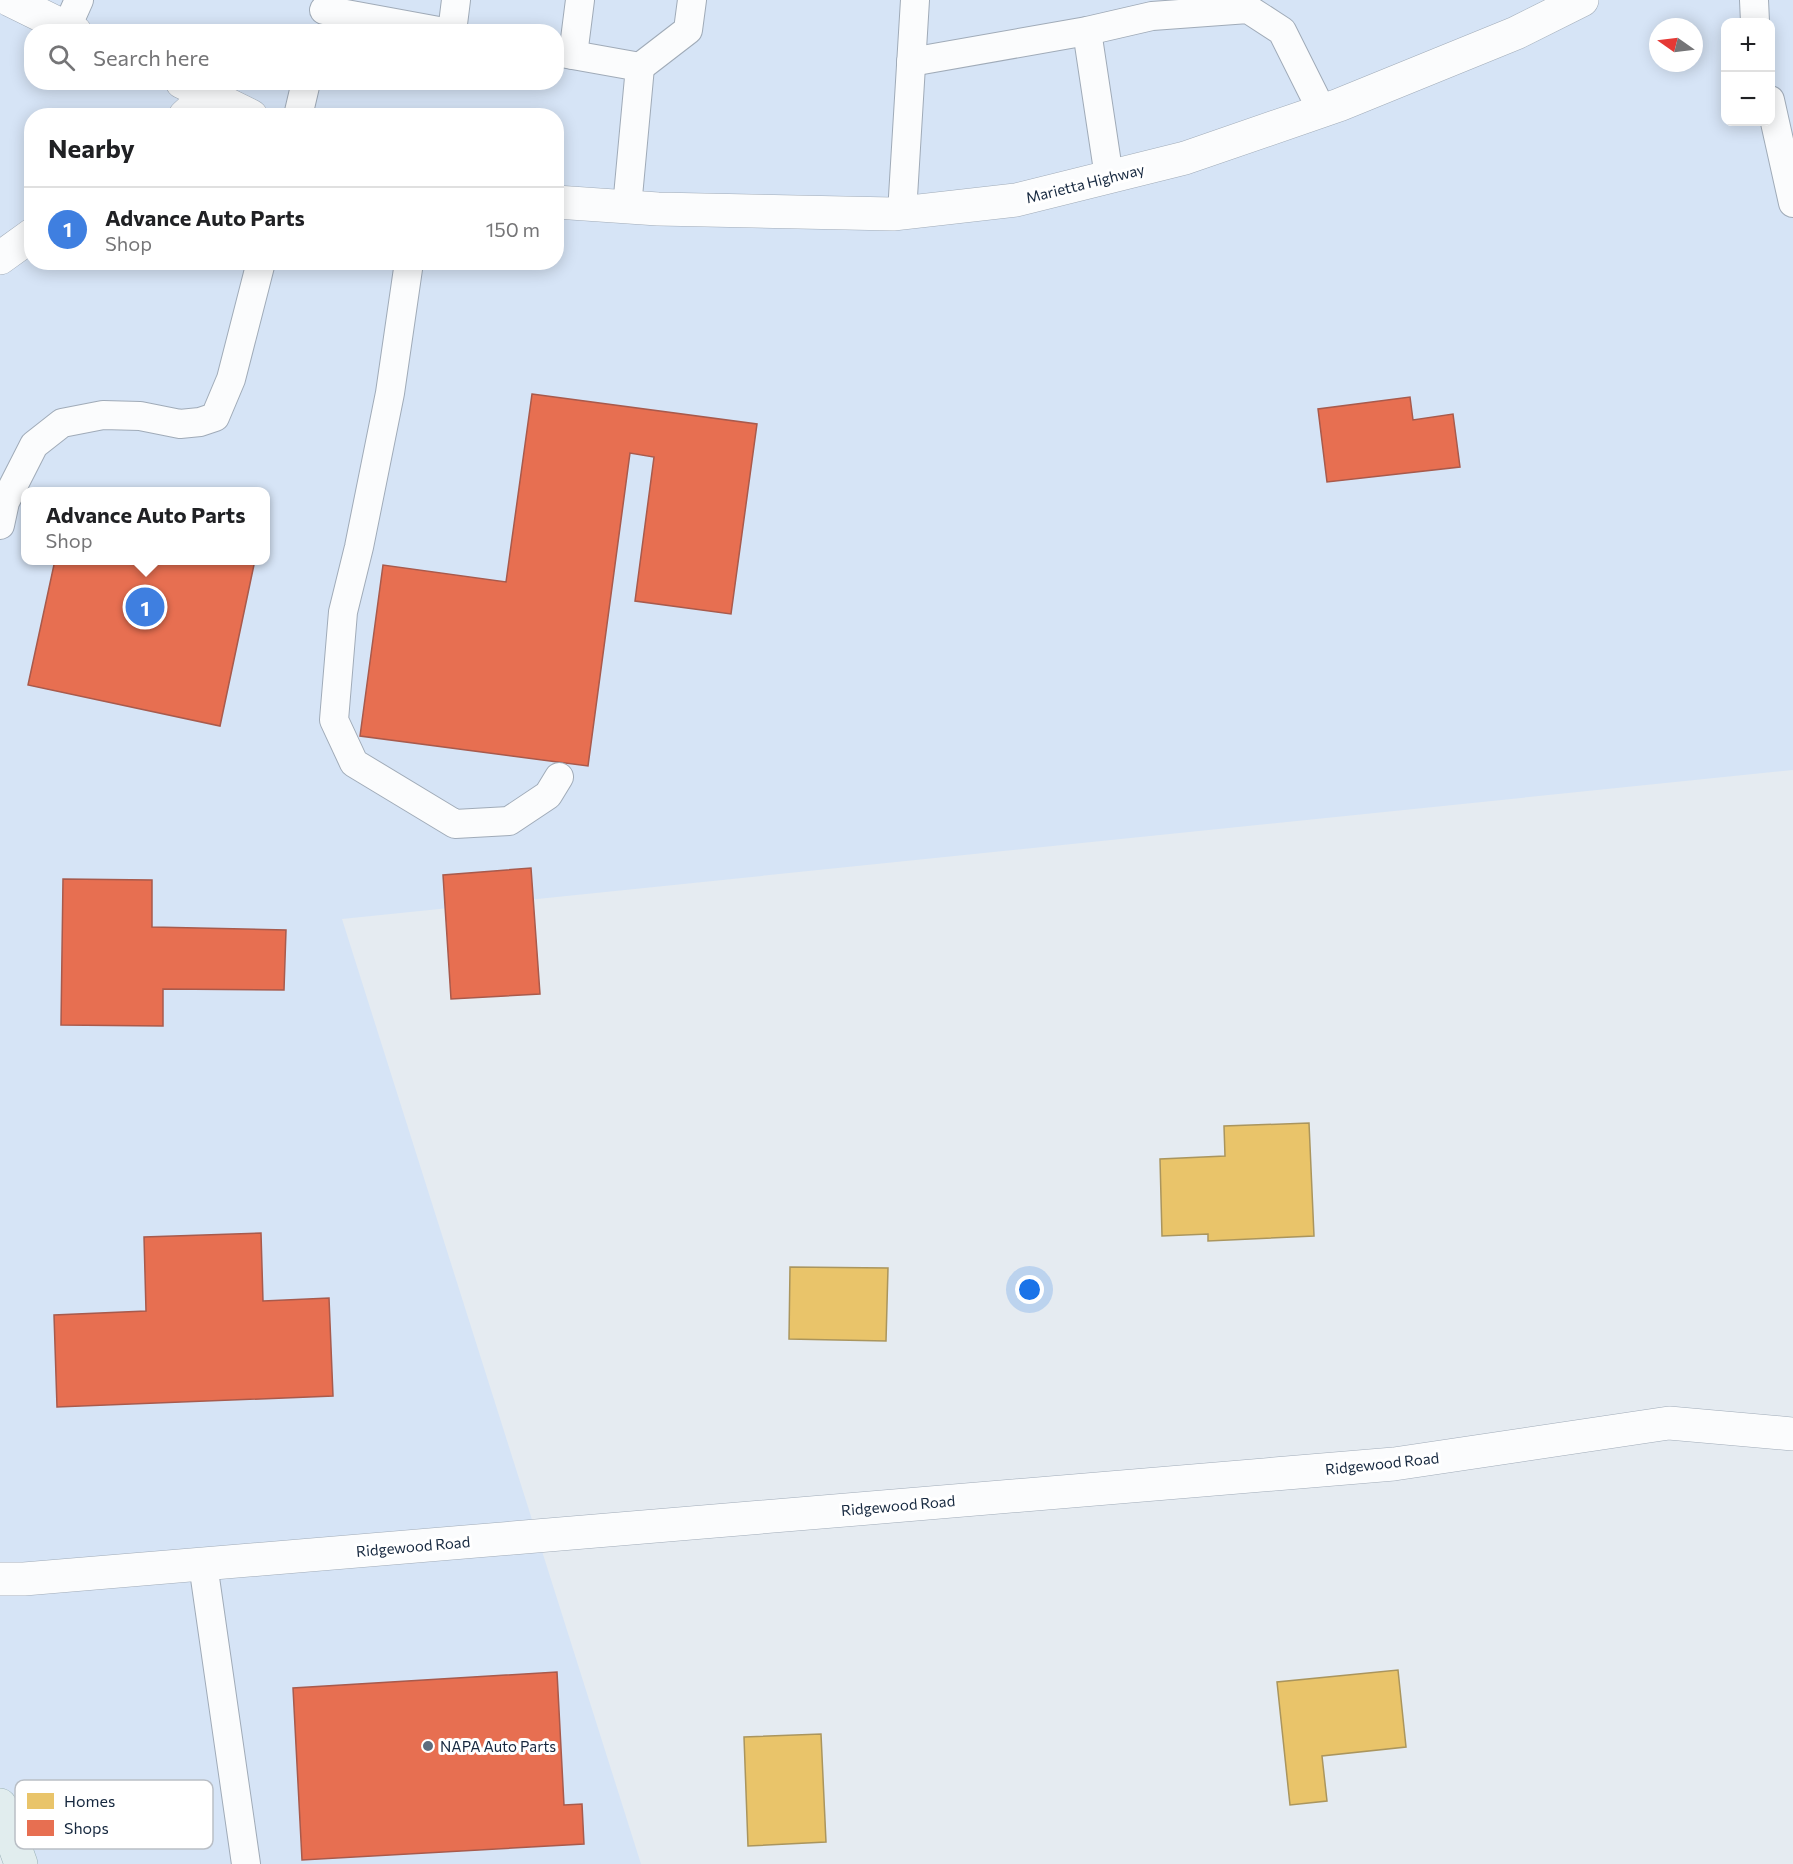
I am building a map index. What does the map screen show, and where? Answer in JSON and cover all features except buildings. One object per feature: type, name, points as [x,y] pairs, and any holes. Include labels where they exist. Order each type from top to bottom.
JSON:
[{"type":"main road","points":[[0,1805],[15,1847]]},
{"type":"main road","points":[[16,1849],[21,1864]]},
{"type":"street","points":[[10,0],[74,20]]},
{"type":"street","name":"Marietta Highway","points":[[564,203],[627,207],[902,213],[1016,200],[1185,158],[1322,111],[1516,33],[1582,0]]},
{"type":"street","points":[[192,98],[225,108]]},
{"type":"street","points":[[0,258],[24,241]]},
{"type":"street","name":"Ridgewood Road","points":[[0,1579],[24,1579],[1394,1464],[1669,1423],[1793,1434]]},
{"type":"lane","points":[[453,24],[456,0]]},
{"type":"lane","points":[[580,0],[565,53],[640,67]]},
{"type":"lane","points":[[627,207],[640,67],[688,30],[692,0]]},
{"type":"lane","points":[[902,213],[915,0]]},
{"type":"lane","points":[[1754,0],[1755,18]]},
{"type":"lane","points":[[911,62],[1087,31],[1152,16],[1248,9],[1281,31],[1322,111]]},
{"type":"lane","points":[[323,14],[390,24]]},
{"type":"lane","points":[[1087,31],[1109,177]]},
{"type":"lane","points":[[300,108],[304,90]]},
{"type":"lane","points":[[1775,122],[1793,203]]},
{"type":"lane","points":[[0,525],[5,502],[34,445],[62,423],[103,415],[140,416],[180,424],[200,422],[215,417],[231,379],[259,270]]},
{"type":"lane","points":[[408,270],[390,393],[359,548],[343,612],[334,720],[354,763],[455,824],[509,821],[548,795],[559,777]]},
{"type":"lane","points":[[203,1564],[246,1864]]},
{"type":"shaded area","points":[[0,0],[1793,0],[1793,770],[342,919],[641,1864],[18,1864],[0,1812]]},
{"type":"place","name":"Advance Auto Parts","points":[[145,607]]},
{"type":"place","name":"NAPA Auto Parts","points":[[428,1746]]}]
